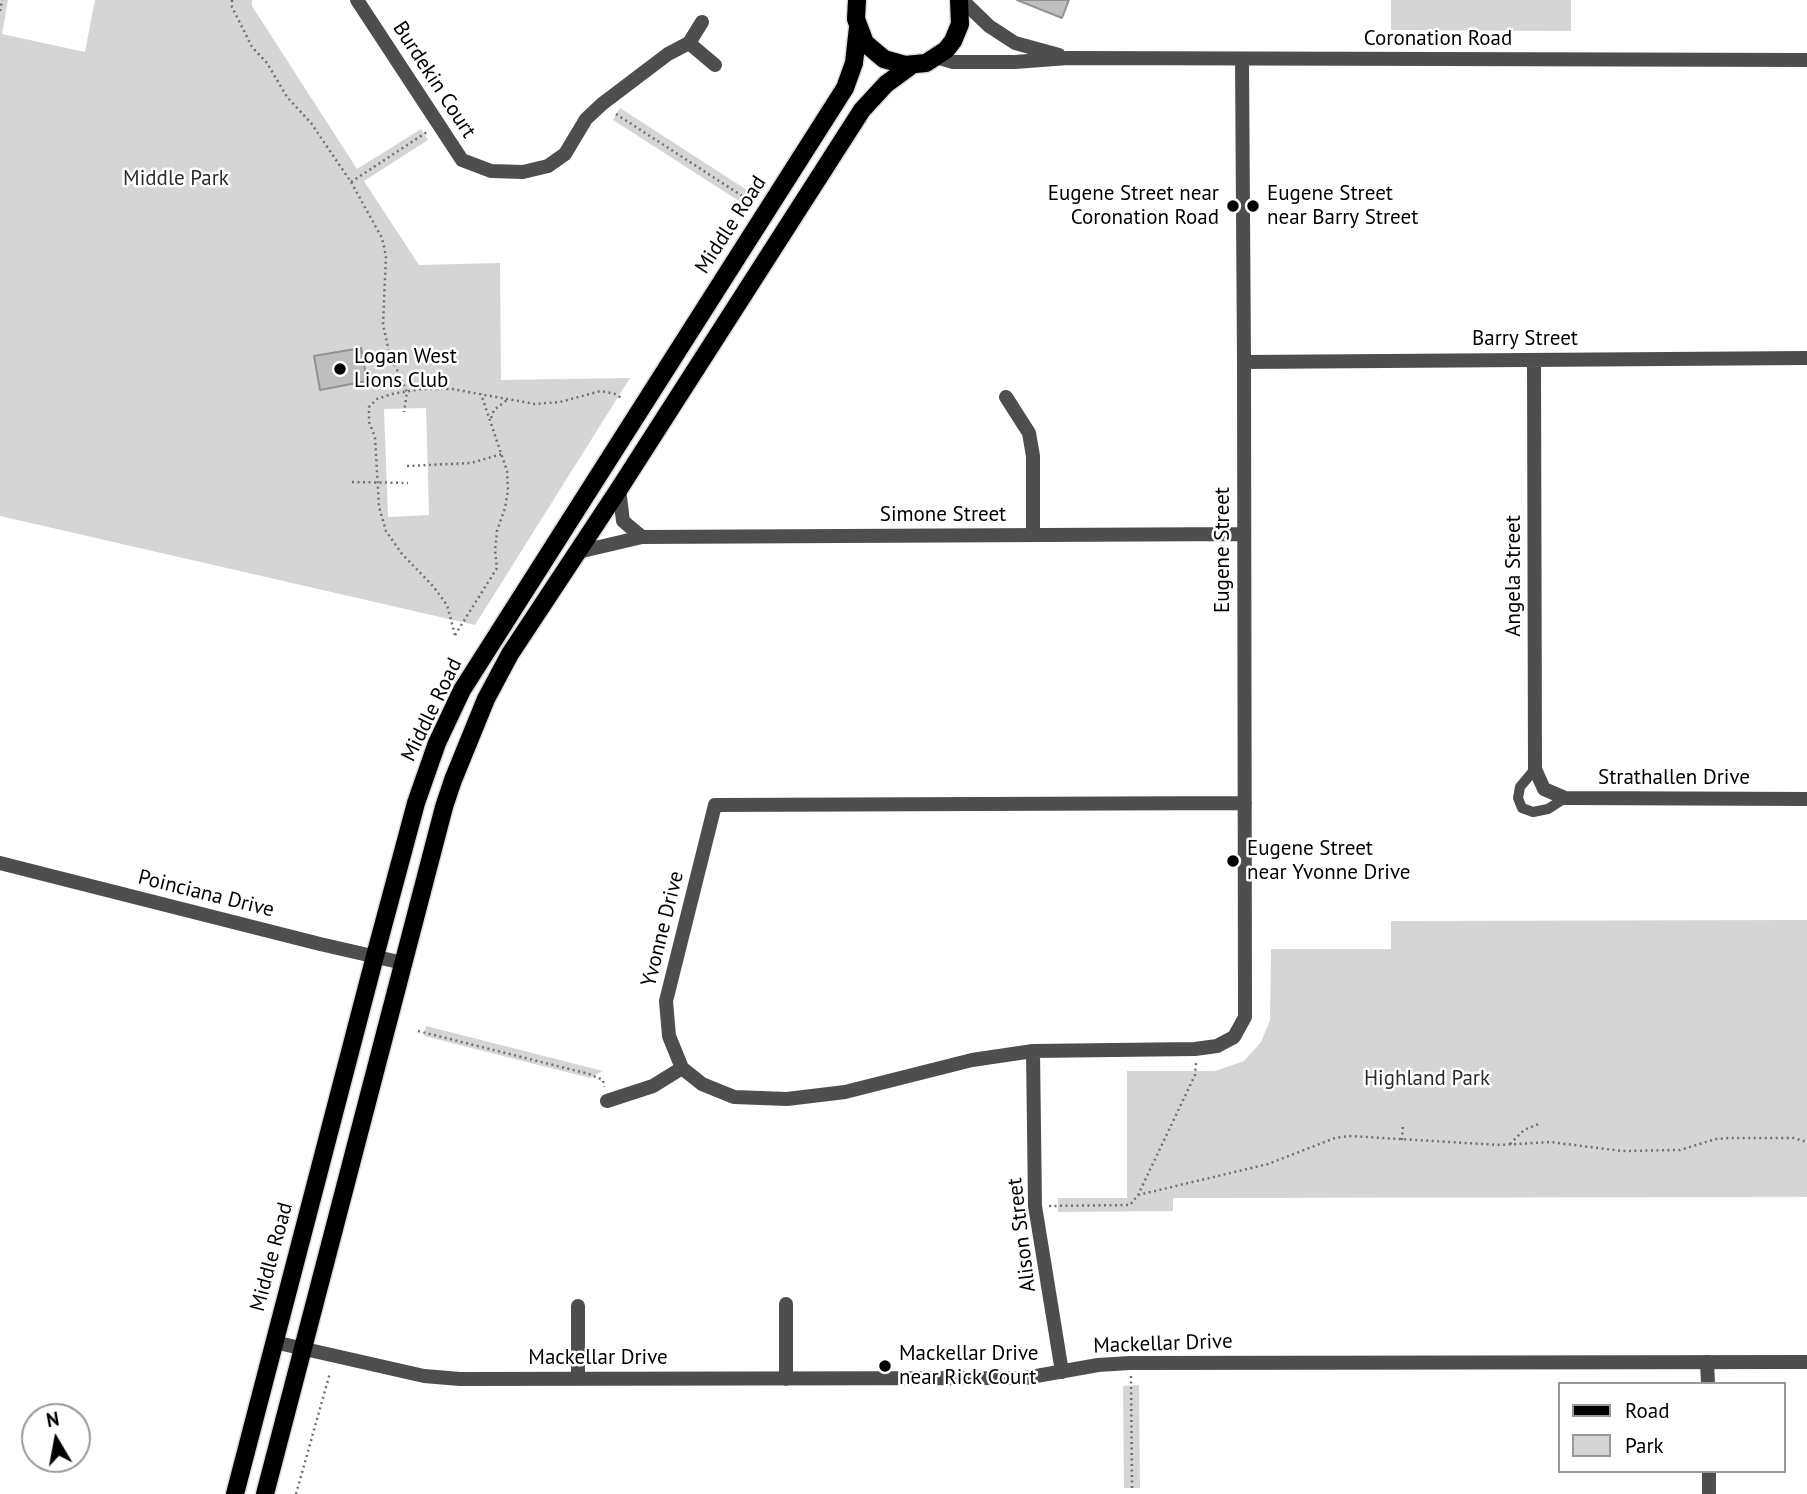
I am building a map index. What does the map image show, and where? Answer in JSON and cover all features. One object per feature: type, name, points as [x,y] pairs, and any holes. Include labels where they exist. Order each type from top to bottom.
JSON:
[{"type":"main road","points":[[936,57],[946,50],[957,33],[961,0]]},
{"type":"main road","points":[[855,10],[865,43],[877,55],[892,63],[912,65]]},
{"type":"main road","name":"Middle Road","points":[[234,1494],[374,956],[416,803],[437,743],[463,690],[845,89],[854,63],[855,10]]},
{"type":"main road","name":"Middle Road","points":[[265,1494],[444,807],[477,719],[510,654],[862,110],[886,84],[912,65],[936,57]]},
{"type":"street","name":"Burdekin Court","points":[[357,0],[462,160],[491,171],[523,172],[548,166],[565,154],[586,120],[602,104],[668,54],[689,43],[702,22]]},
{"type":"street","name":"Coronation Road","points":[[961,0],[989,26],[1015,43],[1068,58]]},
{"type":"street","points":[[689,43],[715,65]]},
{"type":"street","name":"Coronation Road","points":[[936,57],[953,62],[1068,58],[1807,60]]},
{"type":"street","name":"Eugene Street","points":[[1195,1049],[1217,1046],[1234,1037],[1245,1017],[1242,59]]},
{"type":"street","name":"Barry Street","points":[[1244,362],[1807,358]]},
{"type":"street","name":"Angela Street","points":[[1534,361],[1535,769],[1544,789]]},
{"type":"street","points":[[1006,397],[1029,433],[1034,456],[1032,535]]},
{"type":"street","points":[[619,489],[623,521],[642,537]]},
{"type":"street","name":"Simone Street","points":[[578,552],[642,537],[1244,534]]},
{"type":"street","name":"Strathallen Drive","points":[[1544,789],[1565,798],[1807,799]]},
{"type":"street","name":"Yvonne Drive","points":[[682,1068],[669,1036],[667,1001],[715,805],[1245,803]]},
{"type":"street","name":"Poinciana Drive","points":[[0,863],[403,962]]},
{"type":"street","points":[[607,1101],[653,1086],[682,1068],[702,1084],[734,1097],[787,1099],[845,1092],[972,1060],[1033,1051],[1195,1049]]},
{"type":"street","name":"Alison Street","points":[[1033,1051],[1035,1206],[1062,1372]]},
{"type":"street","points":[[786,1304],[786,1379]]},
{"type":"street","points":[[578,1306],[578,1379]]},
{"type":"street","name":"Mackellar Drive","points":[[274,1342],[424,1376],[460,1379],[1025,1378],[1130,1363],[1807,1362]]},
{"type":"street","points":[[1707,1362],[1708,1382]]},
{"type":"street","points":[[1709,1473],[1709,1494]]},
{"type":"lane","points":[[1535,769],[1520,787],[1518,798],[1522,808],[1533,812],[1548,809],[1565,798]]},
{"type":"path","points":[[0,11],[2,0]]},
{"type":"path","points":[[232,0],[232,7],[251,47],[267,63],[287,97],[311,123],[351,182],[383,237],[386,256],[383,324],[389,352],[407,391],[404,412]]},
{"type":"path","points":[[602,104],[750,201]]},
{"type":"path","points":[[351,182],[438,125]]},
{"type":"path","points":[[481,394],[507,471],[508,490],[497,531],[497,568],[455,635],[447,605],[402,554],[386,531],[379,507],[376,438],[369,422],[369,407],[377,399],[421,389],[452,389],[481,394],[507,400],[535,404],[560,402],[601,391],[623,399]]},
{"type":"path","points":[[490,421],[494,410],[507,400]]},
{"type":"path","points":[[407,466],[471,463],[502,454]]},
{"type":"path","points":[[352,482],[408,483]]},
{"type":"path","points":[[418,1031],[589,1074],[603,1080],[607,1101]]},
{"type":"path","points":[[1035,1206],[1130,1205],[1138,1195],[1195,1076],[1195,1049]]},
{"type":"path","points":[[1510,1144],[1524,1130],[1541,1123]]},
{"type":"path","points":[[1402,1140],[1403,1124]]},
{"type":"path","points":[[1138,1195],[1268,1164],[1335,1138],[1349,1136],[1510,1144],[1550,1142],[1622,1151],[1680,1150],[1716,1139],[1729,1138],[1794,1138],[1807,1142]]},
{"type":"path","points":[[1130,1363],[1132,1488]]},
{"type":"path","points":[[296,1494],[330,1373]]},
{"type":"green space","name":"Middle Park","points":[[0,0],[8,0],[2,34],[85,52],[95,0],[252,0],[252,6],[357,169],[421,129],[428,140],[364,181],[419,265],[500,263],[501,380],[630,378],[475,625],[0,516]],"holes":[[[361,348],[366,381],[320,389]],[[426,408],[429,515],[388,517],[384,409]]]},
{"type":"green space","points":[[1391,0],[1571,0],[1571,31],[1391,30]]},
{"type":"green space","points":[[620,108],[750,192],[742,203],[613,120]]},
{"type":"green space","name":"Highland Park","points":[[1807,920],[1807,1197],[1173,1198],[1173,1211],[1058,1212],[1058,1198],[1127,1198],[1127,1071],[1215,1071],[1244,1061],[1261,1042],[1270,1020],[1271,949],[1391,949],[1391,921]]},
{"type":"green space","points":[[426,1026],[603,1071],[590,1078],[424,1036]]},
{"type":"green space","points":[[1139,1385],[1140,1488],[1124,1488],[1123,1386]]},
{"type":"building","points":[[1017,0],[1069,0],[1062,18]]},
{"type":"building","name":"Logan West Lions Club","points":[[361,348],[367,381],[320,390],[314,356]]},
{"type":"place","name":"Eugene Street near Coronation Road","points":[[1233,206]]},
{"type":"place","name":"Eugene Street near Barry Street","points":[[1253,206]]},
{"type":"place","name":"Logan West Lions Club","points":[[340,369]]},
{"type":"place","name":"Eugene Street near Yvonne Drive","points":[[1233,861]]},
{"type":"place","name":"Mackellar Drive near Rick Court","points":[[885,1366]]}]
